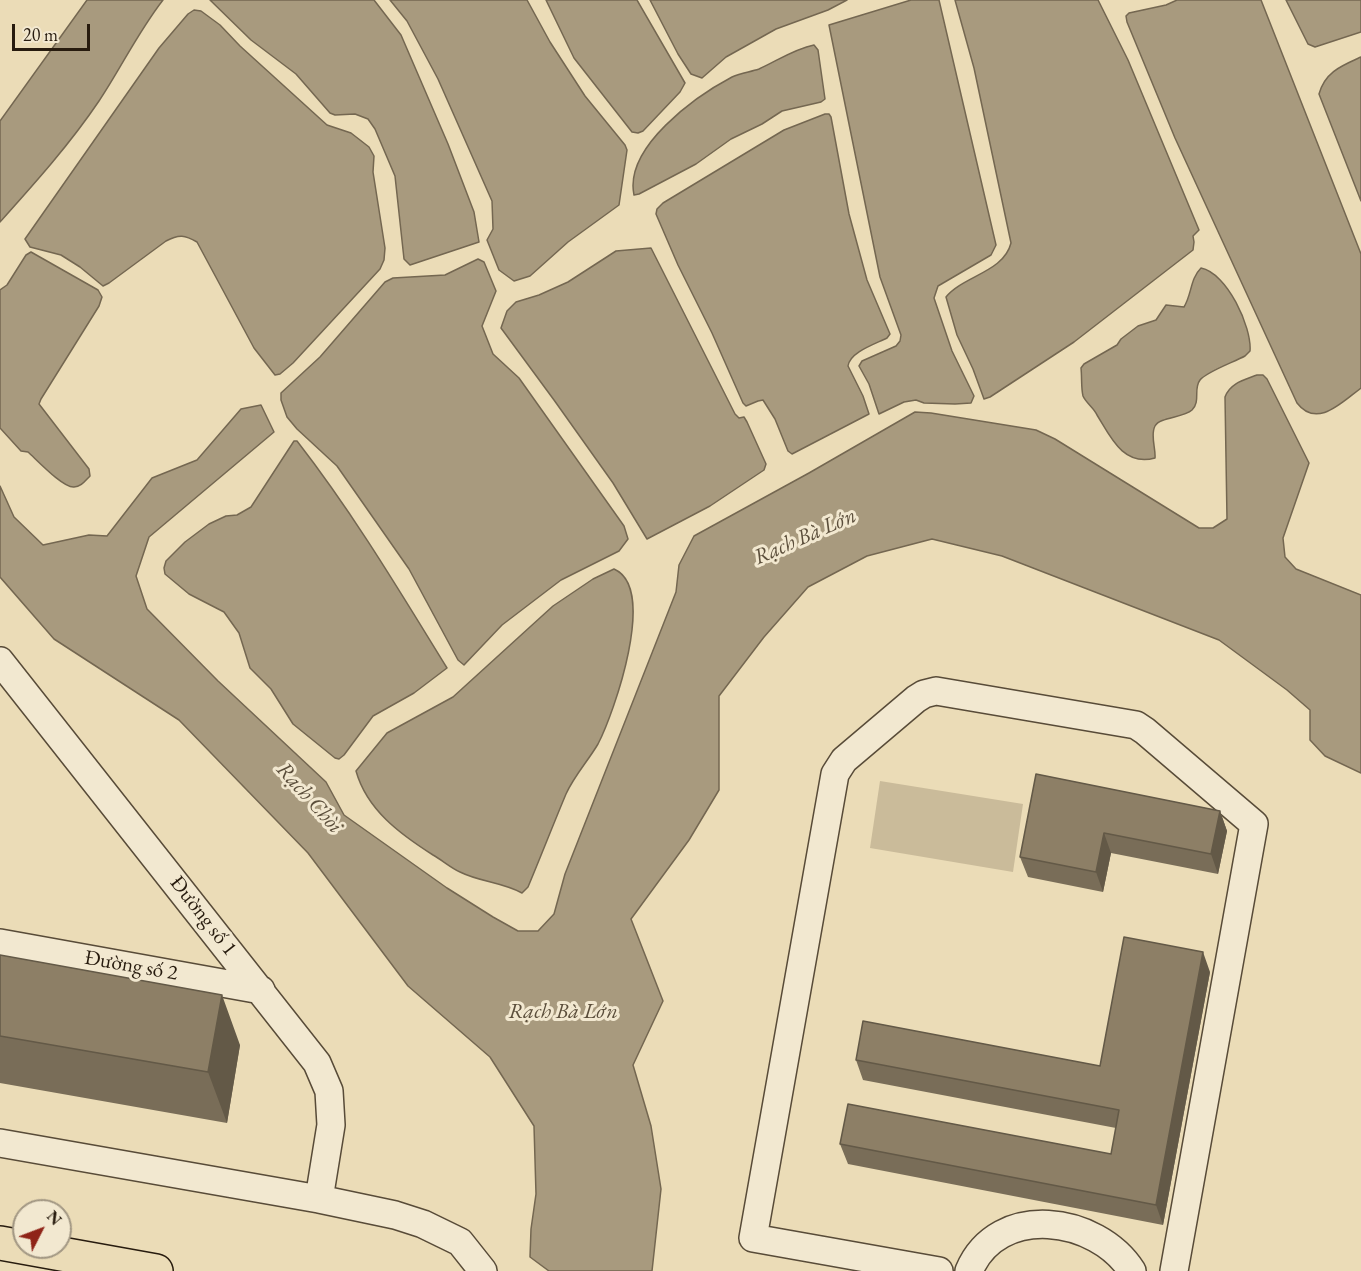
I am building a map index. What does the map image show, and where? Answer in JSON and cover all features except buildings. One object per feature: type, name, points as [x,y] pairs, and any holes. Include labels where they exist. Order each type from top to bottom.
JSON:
[{"type":"main road","points":[[0,1243],[156,1271]]},
{"type":"street","name":"Đường số 1","points":[[0,661],[317,1063],[329,1091],[331,1125],[319,1199]]},
{"type":"street","points":[[939,1271],[753,1238],[835,774],[844,760],[916,699],[936,690],[1136,725],[1254,824],[1174,1271]]},
{"type":"street","name":"Đường số 2","points":[[0,943],[261,990]]},
{"type":"street","points":[[0,1143],[319,1199],[395,1215],[423,1224],[460,1242],[483,1271]]},
{"type":"street","points":[[969,1271],[977,1257],[998,1238],[1016,1228],[1036,1224],[1059,1225],[1082,1231],[1117,1251],[1132,1271]]},
{"type":"shaded area","points":[[880,781],[1023,804],[1013,872],[870,848]]},
{"type":"water","points":[[87,0],[163,0],[88,117],[52,163],[0,222],[0,121]]},
{"type":"water","points":[[210,0],[374,0],[401,35],[448,144],[474,212],[479,242],[410,265],[404,259],[395,176],[375,129],[368,119],[355,114],[330,113],[296,74],[251,40]]},
{"type":"water","points":[[390,0],[527,0],[550,42],[585,96],[625,145],[627,150],[619,205],[568,242],[530,276],[514,281],[499,270],[487,240],[493,229],[492,201],[438,79],[407,21]]},
{"type":"water","points":[[546,0],[637,0],[685,83],[680,92],[643,131],[632,132],[574,58]]},
{"type":"water","points":[[650,0],[847,0],[828,10],[776,29],[726,57],[702,78],[691,74]]},
{"type":"water","points":[[911,0],[939,0],[996,245],[991,255],[938,286],[934,298],[952,351],[974,396],[971,403],[924,403],[916,400],[904,402],[879,414],[869,384],[859,366],[862,361],[896,346],[901,335],[880,277],[829,25]]},
{"type":"water","points":[[955,0],[1098,0],[1128,60],[1199,230],[1193,236],[1193,250],[1074,342],[984,399],[957,335],[946,297],[962,284],[1000,261],[1007,253],[1011,243],[974,68]]},
{"type":"water","points":[[1177,0],[1261,0],[1361,254],[1361,388],[1338,406],[1321,413],[1313,414],[1297,403],[1175,138],[1127,22],[1126,16],[1129,13],[1166,5]]},
{"type":"water","points":[[1286,0],[1361,0],[1361,32],[1315,47],[1308,44]]},
{"type":"water","points":[[194,10],[201,11],[220,25],[327,125],[351,133],[369,147],[374,156],[373,172],[385,248],[384,260],[380,269],[293,363],[280,374],[275,375],[254,348],[197,242],[178,236],[166,241],[103,286],[61,255],[30,247],[25,239],[159,48]]},
{"type":"water","points":[[814,45],[818,50],[825,99],[821,102],[782,111],[731,139],[696,164],[634,195],[634,177],[640,159],[651,142],[683,110],[732,77],[759,69],[793,52]]},
{"type":"water","points":[[1361,57],[1361,201],[1319,94],[1325,80],[1330,75]]},
{"type":"water","points":[[825,114],[831,117],[849,214],[867,280],[890,334],[887,338],[858,353],[848,366],[869,414],[792,454],[788,451],[775,419],[763,400],[746,406],[743,403],[656,214],[657,209],[663,203],[784,130]]},
{"type":"water","points":[[651,248],[735,414],[739,418],[744,417],[766,464],[764,470],[710,506],[647,539],[613,483],[501,328],[507,311],[516,302],[568,282],[616,251]]},
{"type":"water","points":[[31,252],[98,290],[102,297],[99,306],[39,404],[89,469],[90,476],[76,487],[63,483],[28,452],[21,451],[0,428],[0,290],[7,285],[26,255]]},
{"type":"water","points":[[478,259],[484,262],[496,291],[482,326],[493,354],[519,378],[624,526],[628,539],[619,551],[561,580],[502,625],[464,665],[458,660],[409,569],[337,466],[287,417],[281,393],[320,357],[385,282],[393,278],[445,275]]},
{"type":"water","points":[[1201,268],[1211,272],[1220,280],[1236,302],[1247,329],[1250,351],[1245,356],[1214,370],[1200,380],[1196,403],[1192,410],[1162,421],[1155,426],[1153,434],[1155,458],[1144,460],[1134,458],[1119,448],[1096,412],[1084,399],[1081,368],[1117,345],[1138,326],[1156,320],[1166,305],[1184,307],[1197,272]]},
{"type":"water","name":"Rạch Bà Lớn","points":[[1257,375],[1263,375],[1267,379],[1309,463],[1283,538],[1285,557],[1296,569],[1361,595],[1361,773],[1325,756],[1310,740],[1310,710],[1287,690],[1219,640],[1002,556],[932,539],[867,556],[808,587],[764,637],[719,696],[719,790],[689,840],[631,919],[663,1001],[633,1065],[651,1126],[661,1189],[652,1271],[549,1271],[530,1257],[536,1194],[534,1126],[490,1057],[408,986],[308,853],[179,720],[54,639],[0,577],[0,486],[14,517],[43,545],[89,535],[107,536],[152,478],[197,460],[241,409],[261,405],[274,432],[149,537],[136,576],[147,609],[218,681],[326,782],[344,815],[447,888],[493,917],[518,931],[538,931],[554,914],[565,874],[676,592],[679,565],[694,536],[915,412],[1036,430],[1055,439],[1199,528],[1213,528],[1227,519],[1225,397],[1234,385]]},
{"type":"water","points":[[294,441],[297,441],[318,468],[356,524],[447,668],[414,693],[373,716],[339,759],[293,724],[271,689],[250,668],[239,633],[224,612],[189,594],[165,574],[164,568],[166,561],[185,542],[209,524],[226,516],[237,515],[251,507]]},
{"type":"water","points":[[614,569],[627,581],[632,600],[632,625],[622,680],[598,744],[566,794],[528,887],[522,893],[457,870],[386,820],[368,798],[356,771],[387,733],[453,697],[553,606],[593,579]]},
{"type":"water label","name":"Rạch Chòi","points":[[309,798]]}]
